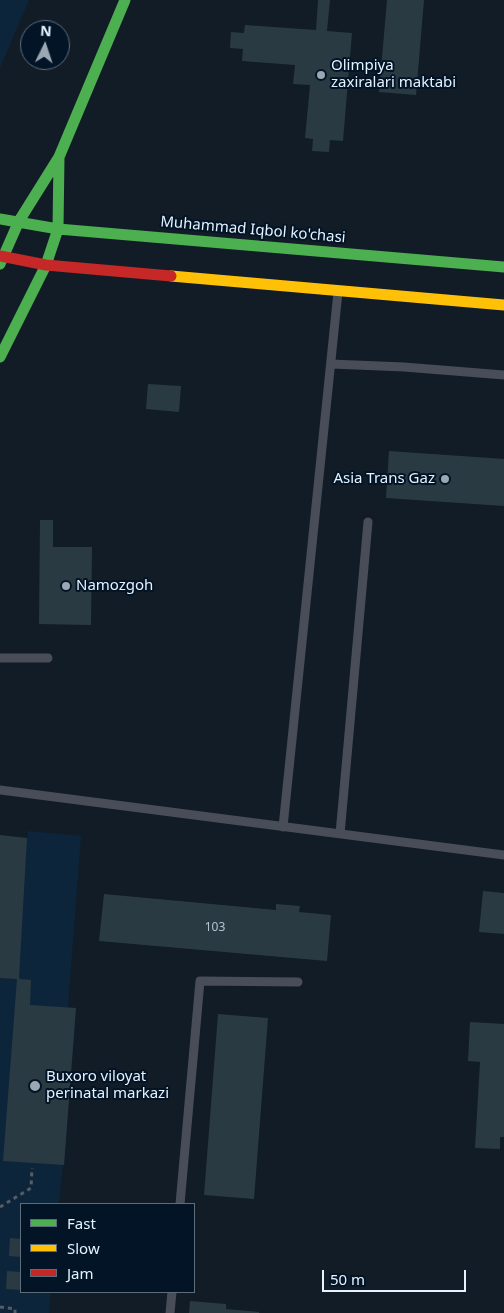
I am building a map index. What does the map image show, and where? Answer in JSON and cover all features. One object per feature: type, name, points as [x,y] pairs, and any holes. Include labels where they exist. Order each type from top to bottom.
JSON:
[{"type":"main road","points":[[125,0],[59,157],[18,221],[1,259],[46,265],[504,305]]},
{"type":"main road","points":[[0,357],[46,265],[58,229],[59,157]]},
{"type":"main road","name":"Muhammad Iqbol ko'chasi","points":[[0,219],[58,229],[504,267]]},
{"type":"lane","points":[[283,827],[338,290]]},
{"type":"lane","points":[[331,364],[404,367],[504,375]]},
{"type":"lane","points":[[340,834],[368,522]]},
{"type":"lane","points":[[0,658],[48,658]]},
{"type":"lane","points":[[0,790],[504,855]]},
{"type":"lane","points":[[180,1203],[200,981],[298,982]]},
{"type":"lane","points":[[170,1313],[172,1293]]},
{"type":"path","points":[[0,1207],[31,1188],[32,1168]]},
{"type":"path","points":[[0,1307],[15,1309],[15,1313]]},
{"type":"shaded area","points":[[0,0],[29,0],[20,20],[0,68]]},
{"type":"shaded area","name":"Buxoro viloyat perinatal markazi","points":[[28,831],[81,836],[68,1007],[76,1008],[64,1165],[59,1203],[20,1203],[20,1293],[51,1293],[49,1313],[0,1313],[0,835],[27,838]]},
{"type":"building","name":"Olimpiya zaxiralari maktabi","points":[[318,0],[330,0],[327,31],[352,33],[343,141],[330,140],[329,152],[312,151],[313,139],[305,138],[310,85],[293,84],[295,65],[242,61],[243,49],[230,48],[231,32],[244,33],[245,25],[316,30]]},
{"type":"building","name":"Olimpiya zaxiralari maktabi","points":[[387,0],[424,0],[416,95],[379,92]]},
{"type":"building","points":[[148,384],[181,386],[179,412],[146,409]]},
{"type":"building","name":"Asia Trans Gaz","points":[[389,451],[504,459],[504,506],[386,498]]},
{"type":"building","name":"Namozgoh","points":[[40,520],[53,520],[53,547],[92,547],[91,625],[39,624]]},
{"type":"building","name":"Buxoro viloyat perinatal markazi","points":[[0,835],[27,838],[19,977],[20,979],[31,980],[30,1005],[76,1008],[64,1165],[3,1161],[17,979],[0,978]]},
{"type":"building","points":[[483,891],[504,893],[504,934],[479,932]]},
{"type":"building","points":[[104,894],[276,910],[276,904],[300,906],[299,912],[331,915],[327,961],[99,941]]},
{"type":"building","points":[[218,1014],[268,1018],[254,1199],[204,1195]]},
{"type":"building","points":[[470,1022],[504,1024],[504,1137],[500,1137],[500,1149],[475,1148],[480,1062],[468,1061]]},
{"type":"building","points":[[10,1238],[20,1239],[20,1257],[9,1256]]},
{"type":"building","points":[[7,1271],[20,1272],[20,1290],[6,1289]]},
{"type":"building","points":[[190,1301],[226,1304],[226,1309],[259,1313],[189,1313]]},
{"type":"traffic: fast","points":[[0,264],[19,221],[59,157],[125,0]]},
{"type":"traffic: fast","points":[[0,357],[46,265],[58,229],[59,157]]},
{"type":"traffic: fast","points":[[0,219],[58,229],[504,267]]},
{"type":"traffic: slow","points":[[171,276],[504,305]]},
{"type":"traffic: jam","points":[[0,256],[46,265],[171,276]]},
{"type":"place","name":"Olimpiya zaxiralari maktabi","points":[[321,75]]},
{"type":"place","name":"Asia Trans Gaz","points":[[445,479]]},
{"type":"place","name":"Namozgoh","points":[[66,586]]},
{"type":"place","name":"Buxoro viloyat perinatal markazi","points":[[35,1086]]}]
